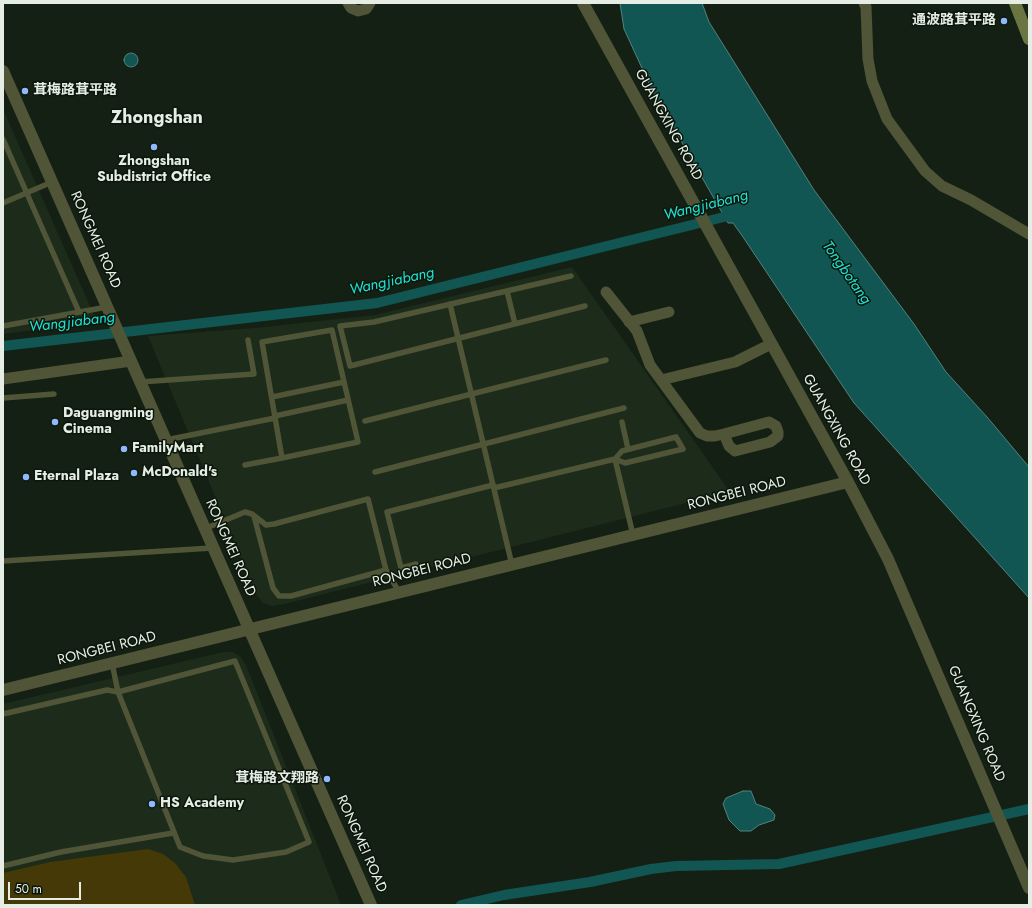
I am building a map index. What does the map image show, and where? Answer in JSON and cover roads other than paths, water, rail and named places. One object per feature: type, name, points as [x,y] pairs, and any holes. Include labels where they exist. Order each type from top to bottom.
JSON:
[{"type":"main road","points":[[1015,3],[1029,39]]},
{"type":"street","points":[[348,3],[351,8],[358,11],[366,9],[370,3]]},
{"type":"street","name":"GUANGXING ROAD","points":[[583,3],[848,482],[888,559],[997,809],[1029,888]]},
{"type":"street","points":[[864,3],[866,7],[869,66],[872,81],[886,119],[926,171],[942,186],[971,200],[1029,234]]},
{"type":"street","name":"RONGMEI ROAD","points":[[3,71],[53,182],[212,548],[250,629],[372,905]]},
{"type":"street","points":[[606,292],[637,331],[650,365],[700,433],[708,436],[724,434]]},
{"type":"street","points":[[630,322],[670,312]]},
{"type":"street","points":[[661,380],[735,362],[771,344]]},
{"type":"street","points":[[3,379],[131,361]]},
{"type":"street","name":"RONGBEI ROAD","points":[[3,690],[848,482]]},
{"type":"lane","points":[[3,139],[79,312]]},
{"type":"lane","points":[[3,203],[53,182]]},
{"type":"lane","points":[[571,276],[374,322],[340,326],[350,366],[585,306]]},
{"type":"lane","points":[[507,291],[515,324]]},
{"type":"lane","points":[[450,304],[512,564]]},
{"type":"lane","points":[[3,326],[79,312],[109,310]]},
{"type":"lane","points":[[245,465],[282,458],[358,442],[332,330],[262,342],[282,458]]},
{"type":"lane","points":[[140,382],[254,374],[248,340]]},
{"type":"lane","points":[[365,422],[606,360]]},
{"type":"lane","points":[[272,397],[344,382]]},
{"type":"lane","points":[[3,398],[54,394]]},
{"type":"lane","points":[[166,440],[348,400]]},
{"type":"lane","points":[[375,472],[624,408]]},
{"type":"lane","points":[[622,422],[628,449]]},
{"type":"lane","points":[[416,564],[401,568],[387,512],[615,459],[625,463],[683,449],[676,437],[622,451],[615,459]]},
{"type":"lane","points":[[615,459],[633,535]]},
{"type":"lane","points":[[204,529],[245,512],[254,516],[266,525],[368,499],[386,570],[399,592]]},
{"type":"lane","points":[[254,516],[273,588],[279,596],[290,596],[386,570]]},
{"type":"lane","points":[[3,561],[212,548]]},
{"type":"lane","points":[[3,714],[106,690],[118,692],[235,661],[309,842],[286,852],[233,860],[203,856],[180,847],[173,833],[118,692],[112,663]]},
{"type":"lane","points":[[3,866],[61,852],[173,833]]},
{"type":"water","name":"Tongbotang","points":[[620,3],[702,3],[709,22],[814,190],[914,324],[946,372],[987,417],[1029,467],[1029,598],[854,403],[743,237],[733,223],[728,223],[652,90],[624,29]]},
{"type":"water","points":[[128,53],[134,53],[138,57],[138,63],[134,67],[128,67],[124,63],[124,57]]},
{"type":"water","points":[[743,791],[751,791],[756,804],[770,809],[775,815],[774,820],[759,825],[751,831],[740,831],[729,820],[723,804],[726,798]]},
{"type":"waterway","name":"Wangjiabang","points":[[3,346],[377,303],[736,214]]},
{"type":"waterway","points":[[461,905],[504,895],[590,882],[651,869],[676,866],[779,864],[1029,809]]},
{"type":"place","name":"通波路茸平路","points":[[1004,21]]},
{"type":"place","name":"茸梅路茸平路","points":[[25,91]]},
{"type":"place","name":"Zhongshan Subdistrict Office","points":[[154,147]]},
{"type":"place","name":"Daguangming Cinema","points":[[55,422]]},
{"type":"place","name":"FamilyMart","points":[[124,449]]},
{"type":"place","name":"McDonald's","points":[[134,473]]},
{"type":"place","name":"Eternal Plaza","points":[[26,477]]},
{"type":"place","name":"茸梅路文翔路","points":[[327,779]]},
{"type":"place","name":"HS Academy","points":[[152,804]]},
{"type":"district","name":"Zhongshan","points":[[157,119]]}]
